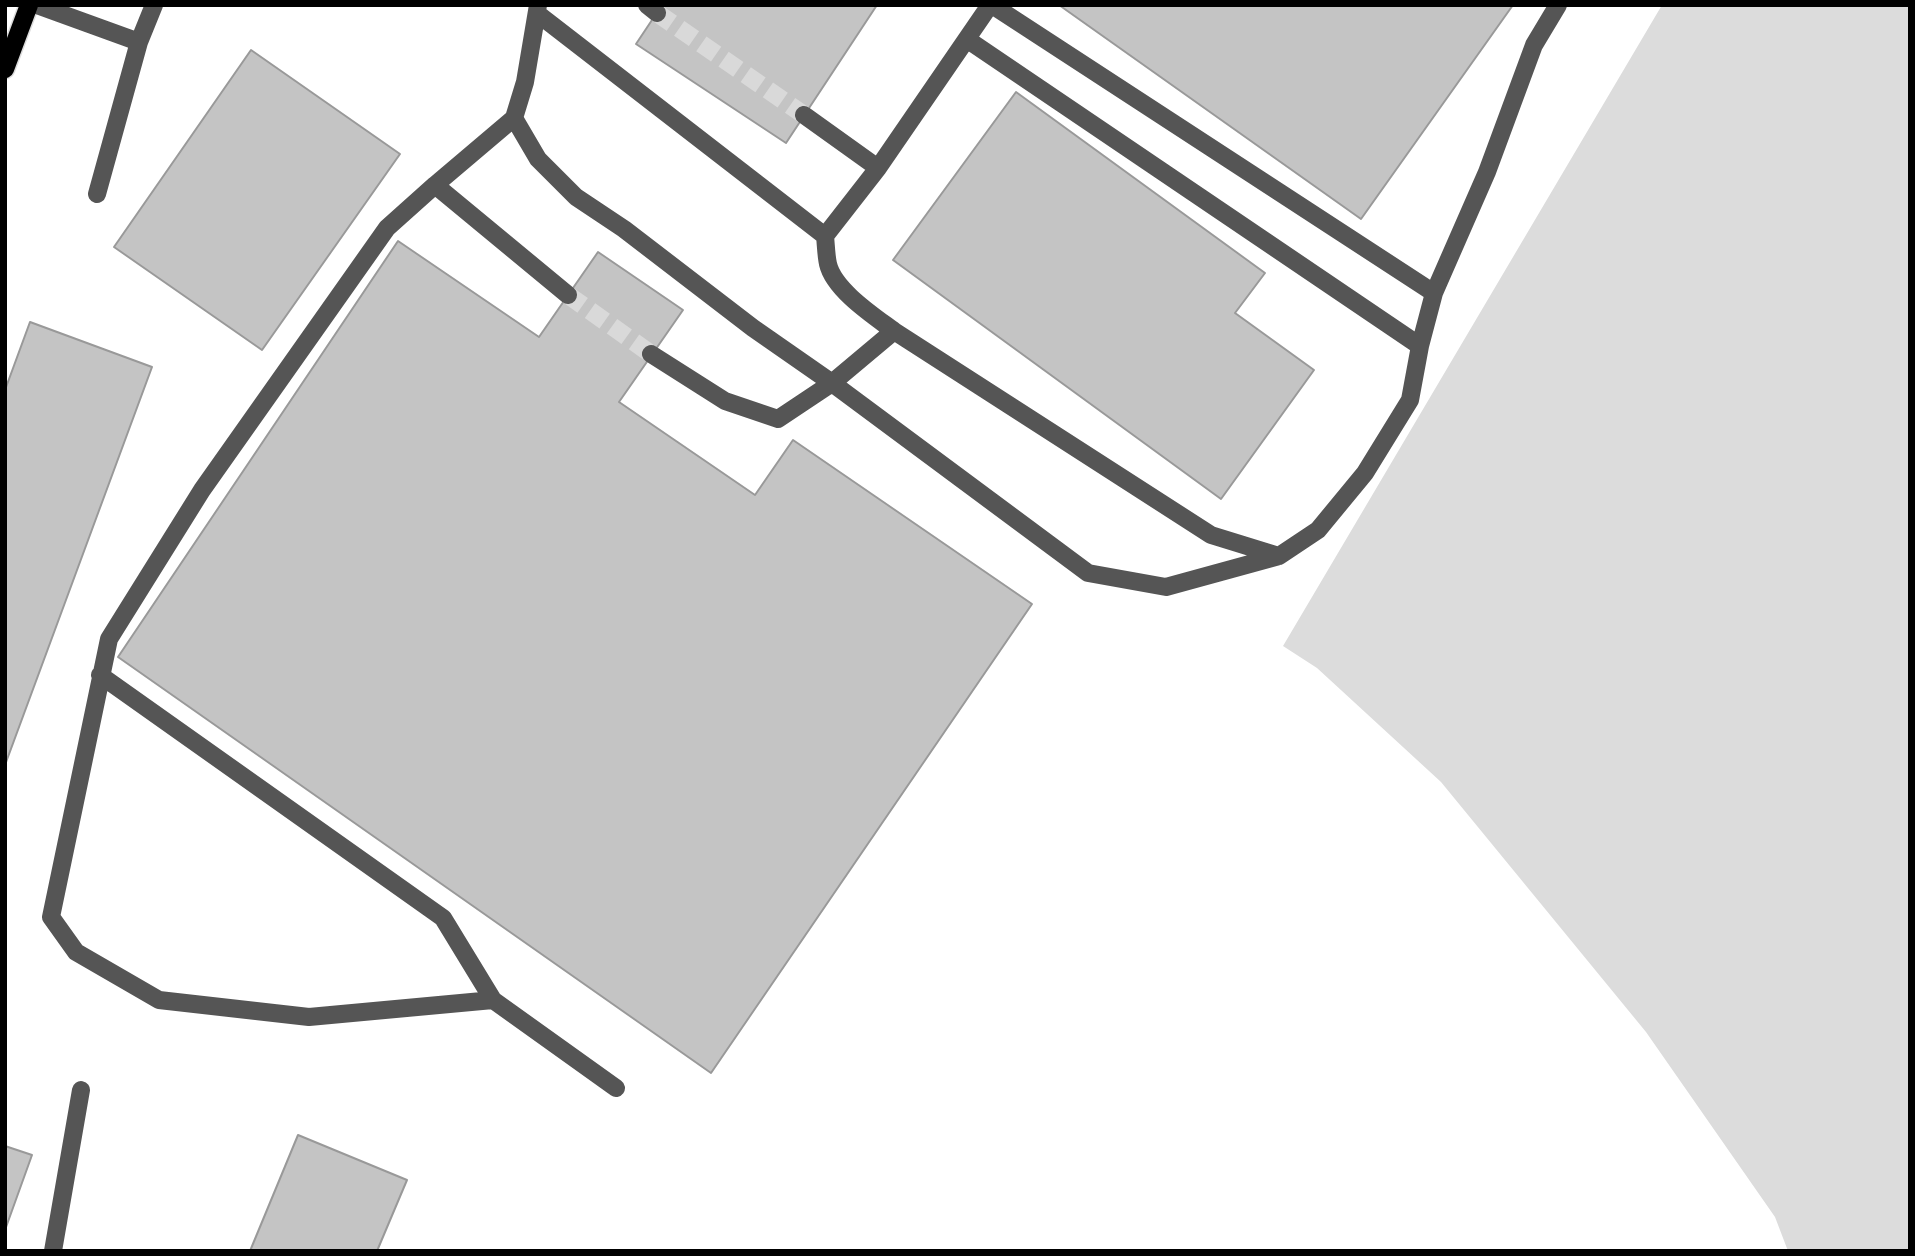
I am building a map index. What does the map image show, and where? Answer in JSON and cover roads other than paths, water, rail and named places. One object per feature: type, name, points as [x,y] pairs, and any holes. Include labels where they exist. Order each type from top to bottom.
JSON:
[{"type":"main road","points":[[5,69],[29,5]]},
{"type":"lane","points":[[37,5],[139,42]]},
{"type":"lane","points":[[97,194],[139,42],[154,5]]},
{"type":"lane","points":[[1279,556],[1211,535],[894,331],[840,285],[828,267],[825,236],[878,168],[991,5],[1434,293]]},
{"type":"lane","points":[[514,118],[538,159],[576,197],[624,229],[753,328],[832,383],[1088,573],[1166,587],[1279,556],[1318,530],[1364,473],[1410,400],[1434,293],[1487,172],[1534,45],[1558,5]]},
{"type":"lane","points":[[493,1000],[309,1017],[200,1005],[159,1000],[76,952],[51,917],[108,639],[202,491],[387,228],[514,118],[525,82],[538,10],[825,236]]},
{"type":"lane","points":[[968,40],[1420,346]]},
{"type":"lane","points":[[804,115],[878,168]]},
{"type":"lane","points":[[435,185],[568,295]]},
{"type":"lane","points":[[652,355],[725,401],[778,419],[832,383],[894,331]]},
{"type":"lane","points":[[100,675],[443,918],[493,1000],[616,1088]]},
{"type":"lane","points":[[53,1251],[81,1090]]},
{"type":"tunnel","points":[[657,13],[804,115]]},
{"type":"tunnel","points":[[568,295],[651,354]]}]
